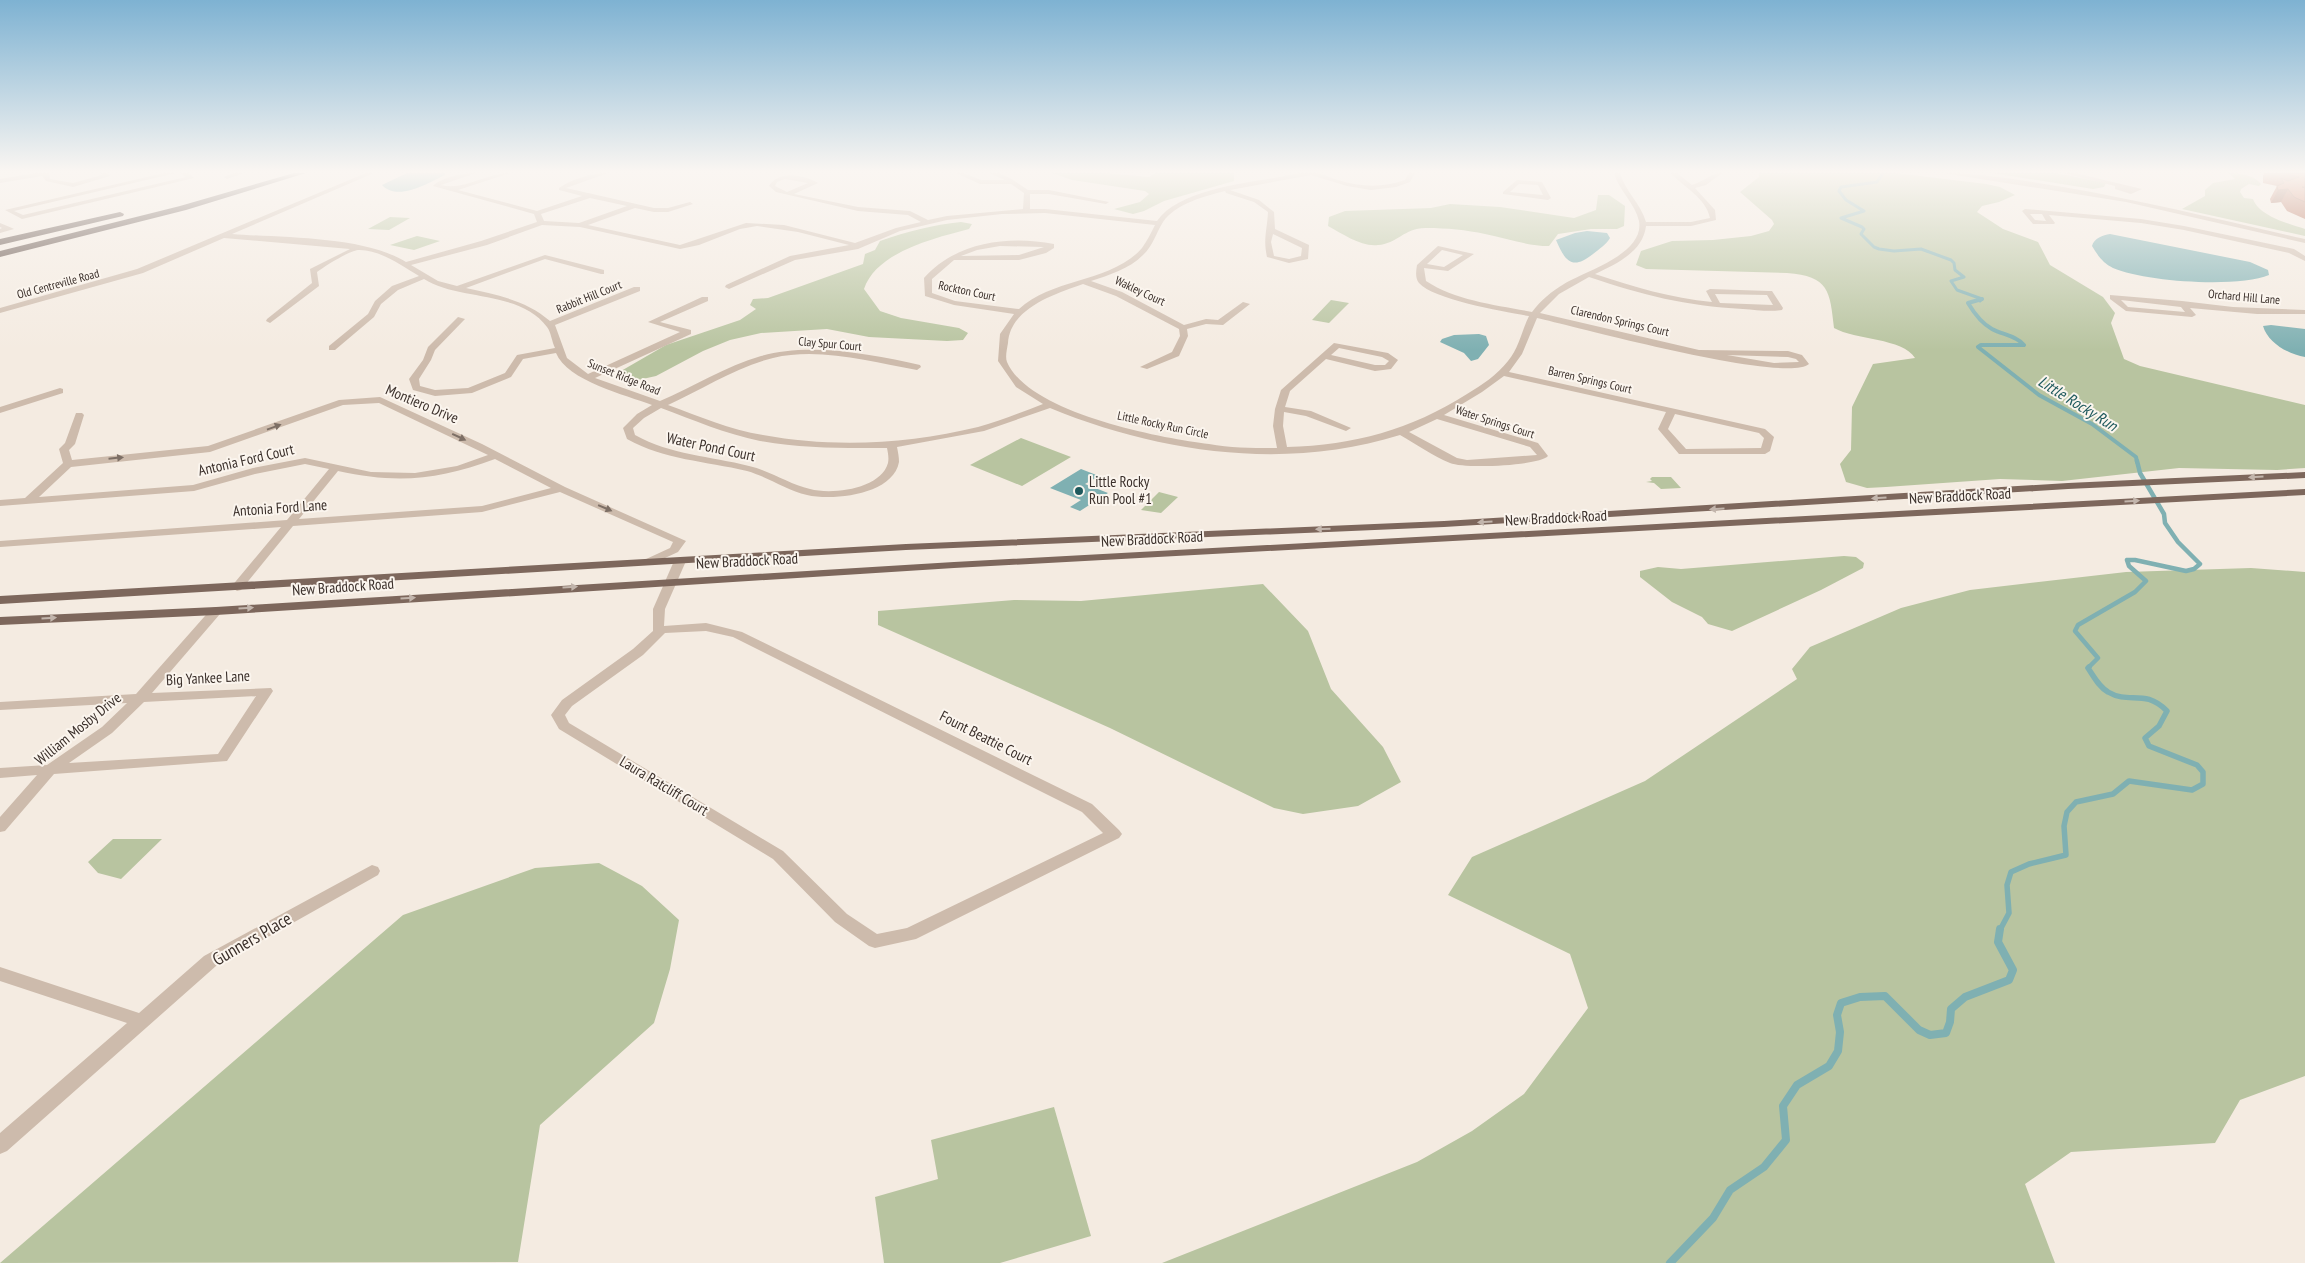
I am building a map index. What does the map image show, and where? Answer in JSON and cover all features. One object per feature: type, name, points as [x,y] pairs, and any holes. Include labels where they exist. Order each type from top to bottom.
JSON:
[{"type":"highway","points":[[0,242],[43,232]]},
{"type":"highway","points":[[0,254],[88,232]]},
{"type":"main road","name":"New Braddock Road","points":[[0,600],[906,547],[1602,516],[2068,486],[2305,474]]},
{"type":"main road","name":"New Braddock Road","points":[[0,621],[216,611],[671,581],[2305,492]]},
{"type":"street","name":"Old Centreville Road","points":[[0,311],[140,272],[234,232]]},
{"type":"street","points":[[406,264],[484,243],[516,232]]},
{"type":"street","points":[[612,232],[680,247],[690,246],[728,232]]},
{"type":"street","points":[[797,232],[851,244],[855,247]]},
{"type":"street","points":[[729,287],[793,258],[855,247],[889,232]]},
{"type":"street","name":"Little Rocky Run Circle","points":[[1154,232],[1147,247],[1123,266],[1046,296],[1020,312],[1003,335],[1001,355],[1012,377],[1022,387],[1050,405],[1088,420],[1174,442],[1234,450],[1283,450],[1326,448],[1354,444],[1401,432],[1436,416],[1503,373],[1512,363],[1523,344],[1534,315],[1560,290],[1630,250],[1639,240],[1641,232]]},
{"type":"street","points":[[1270,232],[1267,242],[1271,257],[1289,261],[1305,256],[1306,247],[1275,232]]},
{"type":"street","points":[[2202,232],[2291,252],[2305,259]]},
{"type":"street","points":[[2265,232],[2305,241]]},
{"type":"street","points":[[225,236],[359,247],[390,255],[424,277],[455,289],[522,304],[550,324]]},
{"type":"street","name":"Rockton Court","points":[[952,258],[1003,259],[1046,252],[1051,246],[1030,244],[997,245],[974,249],[952,258],[928,278],[928,294],[954,302],[1020,312]]},
{"type":"street","points":[[270,321],[316,284],[313,272],[321,265],[359,247]]},
{"type":"street","points":[[1440,248],[1470,254],[1445,269],[1421,265],[1440,248]]},
{"type":"street","points":[[455,289],[545,257],[601,272]]},
{"type":"street","name":"Clarendon Springs Court","points":[[1421,265],[1419,274],[1423,282],[1436,289],[1507,310],[1701,352],[1766,365],[1798,366],[1805,364],[1799,357],[1788,354],[1701,352]]},
{"type":"street","points":[[1587,274],[1653,296],[1717,304],[1727,305],[1779,308],[1770,293],[1710,292],[1717,304]]},
{"type":"street","points":[[332,348],[371,315],[378,303],[395,288],[424,277]]},
{"type":"street","name":"Wakley Court","points":[[1084,281],[1119,294],[1183,328]]},
{"type":"street","name":"Rabbit Hill Court","points":[[550,324],[637,290]]},
{"type":"street","name":"Orchard Hill Lane","points":[[2182,303],[2192,314],[2126,308],[2121,306],[2113,297],[2152,300],[2267,311],[2305,312]]},
{"type":"street","points":[[587,378],[688,332],[652,322],[704,299]]},
{"type":"street","points":[[1144,366],[1176,354],[1184,336],[1183,328],[1206,321],[1220,323],[1246,304]]},
{"type":"street","points":[[461,319],[431,349],[427,360],[414,379],[416,388],[435,393],[469,392],[508,375],[520,357],[559,350]]},
{"type":"street","name":"Sunset Ridge Road","points":[[550,324],[563,359],[587,378],[718,426],[779,441],[842,446],[892,445],[981,430],[1050,405]]},
{"type":"street","points":[[1283,450],[1278,426],[1280,409],[1286,390],[1324,356],[1337,345],[1385,355],[1394,360],[1388,367],[1375,368],[1324,356]]},
{"type":"street","name":"Clay Spur Court","points":[[661,405],[751,362],[775,355],[820,354],[918,367]]},
{"type":"street","name":"Barren Springs Court","points":[[1503,373],[1762,431],[1769,437],[1765,451],[1683,452],[1662,429],[1671,412]]},
{"type":"street","points":[[0,410],[60,391]]},
{"type":"street","name":"Montiero Drive","points":[[68,464],[210,449],[342,402],[380,400],[560,489],[680,541],[674,550],[648,562]]},
{"type":"street","name":"Water Pond Court","points":[[661,405],[636,419],[628,428],[630,437],[642,445],[672,456],[748,468],[817,494],[855,492],[885,479],[894,464],[892,445]]},
{"type":"street","points":[[1280,409],[1308,413],[1346,428]]},
{"type":"street","points":[[29,500],[68,464],[64,449],[70,444],[79,416]]},
{"type":"street","name":"Water Springs Court","points":[[1401,432],[1454,461],[1477,462],[1534,459],[1543,456],[1534,445],[1436,416]]},
{"type":"street","name":"Antonia Ford Court","points":[[0,503],[194,488],[253,471],[305,462],[371,475],[415,476],[459,469],[494,456]]},
{"type":"street","points":[[237,587],[336,467]]},
{"type":"street","name":"Antonia Ford Lane","points":[[0,544],[482,509],[560,489]]},
{"type":"street","points":[[661,630],[658,629],[659,609],[680,560]]},
{"type":"street","name":"William Mosby Drive","points":[[0,828],[50,770],[107,730],[141,697],[195,638],[216,611]]},
{"type":"street","name":"Fount Beattie Court","points":[[661,630],[696,626],[726,628],[747,640],[947,736],[1087,808],[1114,834],[910,934],[875,941]]},
{"type":"street","name":"Laura Ratcliff Court","points":[[661,630],[638,652],[567,703],[558,715],[564,726],[778,856],[842,918],[875,941]]},
{"type":"street","name":"Big Yankee Lane","points":[[0,706],[266,691],[222,758],[0,772]]},
{"type":"street","name":"Gunners Place","points":[[0,1145],[210,961],[372,871]]},
{"type":"street","points":[[0,974],[142,1021]]},
{"type":"green space","points":[[909,232],[958,232],[924,242],[894,256],[881,265],[871,276],[864,289],[880,311],[901,318],[959,328],[968,333],[963,340],[947,341],[869,337],[827,329],[761,333],[730,340],[703,351],[656,376],[638,380],[625,377],[621,371],[666,345],[740,320],[756,309],[750,305],[753,299],[768,298],[863,264],[865,254],[875,250],[880,241]]},
{"type":"green space","points":[[1339,232],[1409,232],[1391,242],[1378,245],[1365,244]]},
{"type":"green space","points":[[1475,232],[1572,232],[1558,234],[1549,246]]},
{"type":"green space","points":[[1766,232],[2011,232],[2038,242],[2050,265],[2103,297],[2115,313],[2111,323],[2124,359],[2140,366],[2305,405],[2305,468],[2277,470],[2179,468],[2062,481],[2000,479],[1867,488],[1846,482],[1840,464],[1851,450],[1852,407],[1873,364],[1915,358],[1909,351],[1890,343],[1854,335],[1834,328],[1831,304],[1825,288],[1812,278],[1787,273],[1646,269],[1636,265],[1641,251],[1672,241],[1713,240],[1751,236]]},
{"type":"green space","points":[[2287,232],[2305,232],[2305,236]]},
{"type":"green space","points":[[417,236],[440,241],[414,250],[390,245]]},
{"type":"green space","points":[[1331,300],[1349,303],[1329,323],[1312,320]]},
{"type":"green space","points":[[1021,438],[1071,457],[1022,486],[970,465]]},
{"type":"green space","points":[[1652,477],[1671,477],[1681,488],[1661,489],[1654,483],[1646,482],[1652,481],[1650,479]]},
{"type":"green space","points":[[1159,492],[1178,497],[1161,513],[1141,510]]},
{"type":"green space","points":[[1844,556],[1856,557],[1864,563],[1863,568],[1821,590],[1732,631],[1708,624],[1702,617],[1672,602],[1640,577],[1640,571],[1658,567],[1681,569]]},
{"type":"green space","points":[[2251,568],[2305,572],[2305,1076],[2240,1100],[2215,1143],[2071,1152],[2025,1184],[2055,1263],[1162,1263],[1417,1162],[1472,1131],[1524,1094],[1588,1008],[1570,954],[1448,895],[1472,857],[1645,781],[1797,679],[1792,669],[1810,647],[1901,608],[1970,590],[2126,572]]},
{"type":"green space","points":[[1263,584],[1308,631],[1331,689],[1383,747],[1401,782],[1358,806],[1303,814],[1274,808],[1110,728],[878,625],[878,611],[1014,600],[1081,601]]},
{"type":"green space","points":[[113,839],[162,839],[121,879],[98,873],[88,862]]},
{"type":"green space","points":[[599,863],[642,886],[679,920],[670,969],[654,1023],[540,1125],[518,1262],[0,1263],[403,915],[535,868]]},
{"type":"green space","points":[[1054,1107],[1091,1236],[1000,1263],[884,1263],[875,1197],[938,1179],[931,1140]]},
{"type":"water","points":[[1575,233],[1607,233],[1610,238],[1602,247],[1586,259],[1574,263],[1566,258],[1556,240]]},
{"type":"water","points":[[2110,234],[2250,262],[2268,270],[2269,275],[2236,281],[2191,282],[2128,273],[2106,264],[2092,246],[2097,239]]},
{"type":"water","points":[[2271,325],[2305,329],[2305,357],[2280,347],[2269,338],[2263,326]]},
{"type":"water","points":[[1479,334],[1486,336],[1489,345],[1478,359],[1471,361],[1464,353],[1440,342],[1442,339],[1454,335]]},
{"type":"water","name":"Little Rocky Run Pool #1","points":[[1081,469],[1099,476],[1085,484],[1108,493],[1080,511],[1070,507],[1081,500],[1050,488]]},
{"type":"waterway","name":"Little Rocky Run","points":[[1862,232],[1861,234],[1874,247],[1879,249],[1894,251],[1921,249],[1951,260],[1954,263],[1955,270],[1964,277],[1951,281],[1957,290],[1982,299]]},
{"type":"waterway","name":"Little Rocky Run","points":[[1982,299],[1968,303],[1978,318],[1992,329],[2013,337],[2024,345],[1981,345],[1978,347],[2039,395],[2092,424],[2136,457],[2137,462]]},
{"type":"waterway","name":"Little Rocky Run","points":[[2000,930],[2009,913],[2007,885],[2011,872],[2029,864],[2066,855],[2064,826],[2067,812],[2076,802],[2113,794],[2129,781],[2192,790],[2203,784],[2203,772],[2197,765],[2149,746],[2145,738],[2159,726],[2167,711],[2151,700],[2116,696],[2102,687],[2088,668],[2098,658],[2075,631],[2078,625],[2135,592],[2146,581],[2129,566],[2127,560],[2186,571],[2194,569],[2200,564],[2178,542],[2165,523],[2164,514],[2140,473],[2137,461]]},
{"type":"waterway","name":"Little Rocky Run","points":[[1670,1263],[1713,1218],[1730,1190],[1764,1167],[1786,1140],[1783,1106],[1797,1085],[1829,1066],[1838,1051],[1840,1032],[1837,1015],[1841,1003],[1860,997],[1885,996],[1919,1030],[1930,1035],[1946,1033],[1950,1022],[1951,1009],[1965,997],[2009,980],[2013,970],[1998,942],[2000,929]]},
{"type":"place","name":"Little Rocky Run Pool #1","points":[[1079,491]]}]
